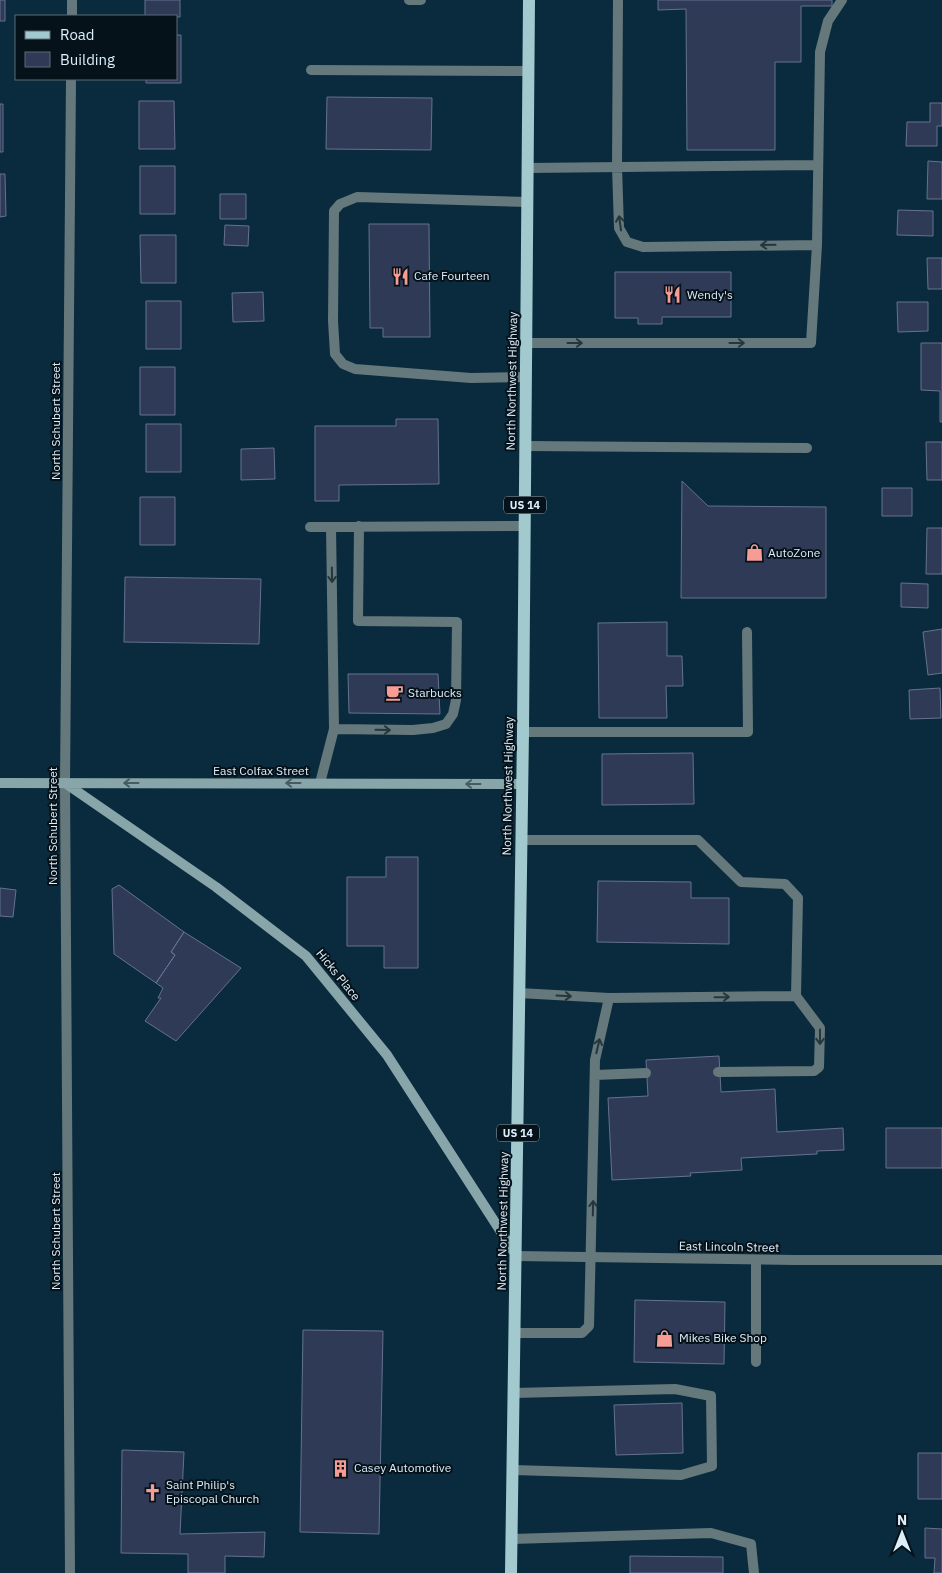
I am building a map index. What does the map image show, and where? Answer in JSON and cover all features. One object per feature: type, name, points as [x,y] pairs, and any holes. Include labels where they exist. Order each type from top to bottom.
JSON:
[{"type":"main road","name":"North Northwest Highway","points":[[511,1573],[523,732],[529,0]]},
{"type":"street","points":[[72,0],[72,15]]},
{"type":"street","points":[[409,0],[421,0]]},
{"type":"street","points":[[618,0],[616,167],[619,228],[627,242],[643,247],[817,245]]},
{"type":"street","points":[[526,342],[811,342],[817,245],[820,52],[828,21],[842,0]]},
{"type":"street","points":[[311,70],[529,71]]},
{"type":"street","name":"North Schubert Street","points":[[70,1573],[65,783],[71,80]]},
{"type":"street","points":[[528,168],[818,165]]},
{"type":"street","points":[[526,377],[471,378],[355,369],[344,364],[335,354],[333,321],[334,211],[340,204],[357,197],[528,202]]},
{"type":"street","points":[[525,446],[808,448]]},
{"type":"street","points":[[334,729],[413,730],[433,728],[446,724],[453,714],[456,700],[457,622],[358,621],[359,526]]},
{"type":"street","points":[[310,527],[524,526]]},
{"type":"street","points":[[320,783],[334,729],[331,527]]},
{"type":"street","points":[[523,732],[748,732],[747,632]]},
{"type":"street","name":"East Colfax Street","points":[[0,783],[522,784]]},
{"type":"street","name":"Hicks Place","points":[[65,783],[216,887],[306,956],[387,1055],[516,1256]]},
{"type":"street","points":[[521,840],[698,840],[741,882],[785,884],[798,898],[796,996],[820,1028],[819,1067],[814,1071],[718,1072]]},
{"type":"street","points":[[519,994],[609,998],[796,996]]},
{"type":"street","points":[[515,1333],[582,1333],[589,1326],[595,1060],[609,998]]},
{"type":"street","points":[[595,1074],[646,1073]]},
{"type":"street","name":"East Lincoln Street","points":[[516,1256],[756,1260],[942,1260]]},
{"type":"street","points":[[756,1260],[756,1362]]},
{"type":"street","points":[[513,1470],[681,1475],[712,1466],[712,1396],[675,1389],[514,1393]]},
{"type":"street","points":[[512,1538],[712,1533],[751,1544],[754,1573]]},
{"type":"building","points":[[0,0],[5,0],[5,21],[0,21]]},
{"type":"building","points":[[145,0],[180,0],[180,17],[178,15],[145,15]]},
{"type":"building","points":[[658,0],[832,0],[832,6],[801,6],[801,62],[775,62],[775,150],[687,150],[686,9],[658,10]]},
{"type":"building","points":[[178,35],[181,35],[181,83],[146,83],[146,80],[178,80]]},
{"type":"building","points":[[327,97],[432,98],[431,150],[326,149]]},
{"type":"building","points":[[139,101],[174,101],[175,149],[139,149]]},
{"type":"building","points":[[930,103],[942,103],[942,126],[937,126],[937,146],[906,146],[907,122],[930,122]]},
{"type":"building","points":[[0,104],[3,104],[3,152],[0,152]]},
{"type":"building","points":[[928,161],[942,162],[942,199],[927,199]]},
{"type":"building","points":[[140,166],[175,166],[175,214],[140,214]]},
{"type":"building","points":[[0,174],[5,174],[6,216],[0,217]]},
{"type":"building","points":[[220,194],[246,194],[246,219],[220,219]]},
{"type":"building","points":[[898,210],[933,211],[933,236],[897,235]]},
{"type":"building","name":"Cafe Fourteen","points":[[369,224],[429,224],[430,337],[383,337],[383,328],[370,328]]},
{"type":"building","points":[[225,225],[249,226],[248,246],[224,245]]},
{"type":"building","points":[[140,235],[176,235],[176,283],[141,283]]},
{"type":"building","points":[[927,258],[942,258],[942,289],[928,289]]},
{"type":"building","name":"Wendy's","points":[[615,272],[731,272],[731,317],[662,317],[662,324],[638,324],[638,318],[615,318]]},
{"type":"building","points":[[263,292],[264,321],[233,322],[232,293]]},
{"type":"building","points":[[146,301],[181,301],[181,349],[146,349]]},
{"type":"building","points":[[897,302],[928,302],[928,331],[898,332]]},
{"type":"building","points":[[921,343],[942,343],[942,422],[940,422],[940,391],[921,390]]},
{"type":"building","points":[[140,367],[175,367],[175,415],[140,415]]},
{"type":"building","points":[[396,419],[438,419],[439,484],[339,485],[339,501],[315,501],[315,426],[396,426]]},
{"type":"building","points":[[146,424],[181,424],[181,472],[146,472]]},
{"type":"building","points":[[926,442],[942,442],[942,480],[927,480]]},
{"type":"building","points":[[274,448],[275,479],[241,480],[241,449]]},
{"type":"building","name":"AutoZone","points":[[682,481],[708,506],[826,507],[826,598],[681,598]]},
{"type":"building","points":[[882,488],[912,488],[912,516],[882,516]]},
{"type":"building","points":[[140,497],[175,497],[175,545],[140,545]]},
{"type":"building","points":[[927,528],[942,528],[942,574],[926,574]]},
{"type":"building","points":[[125,577],[261,579],[259,644],[124,642]]},
{"type":"building","points":[[901,583],[928,584],[928,608],[901,607]]},
{"type":"building","points":[[667,622],[667,656],[682,656],[683,686],[666,686],[667,718],[599,718],[598,623]]},
{"type":"building","points":[[942,629],[942,673],[928,675],[923,632]]},
{"type":"building","name":"Starbucks","points":[[348,674],[438,674],[440,714],[349,713]]},
{"type":"building","points":[[940,688],[941,718],[910,719],[909,690]]},
{"type":"building","points":[[693,753],[694,804],[602,805],[602,754]]},
{"type":"building","points":[[386,857],[418,857],[418,968],[384,968],[384,946],[347,946],[347,877],[386,877]]},
{"type":"building","points":[[598,881],[691,882],[691,898],[729,898],[729,944],[597,942]]},
{"type":"building","points":[[119,885],[184,932],[171,952],[175,955],[156,983],[114,954],[112,889]]},
{"type":"building","points":[[0,888],[16,890],[13,917],[0,916]]},
{"type":"building","points":[[184,932],[241,968],[176,1041],[145,1021],[161,998],[158,998],[163,988],[156,983],[175,955],[171,952]]},
{"type":"building","points":[[719,1056],[721,1092],[775,1089],[777,1132],[843,1128],[844,1150],[817,1151],[817,1154],[741,1158],[742,1170],[690,1173],[691,1176],[612,1180],[608,1098],[648,1096],[646,1060]]},
{"type":"building","points":[[886,1128],[942,1128],[942,1168],[886,1168]]},
{"type":"building","points":[[635,1300],[725,1302],[724,1364],[634,1362]]},
{"type":"building","name":"Casey Automotive","points":[[303,1330],[383,1331],[379,1534],[300,1532]]},
{"type":"building","points":[[682,1403],[683,1453],[616,1455],[614,1405]]},
{"type":"building","name":"Saint Philip's Episcopal Church","points":[[122,1450],[184,1452],[180,1534],[265,1532],[264,1557],[225,1556],[225,1573],[188,1573],[188,1554],[121,1553]]},
{"type":"building","points":[[918,1453],[942,1453],[942,1499],[918,1499]]},
{"type":"building","points":[[925,1528],[942,1529],[942,1573],[934,1573],[935,1558],[925,1558]]},
{"type":"building","points":[[630,1556],[723,1557],[723,1573],[630,1573]]},
{"type":"place","name":"Cafe Fourteen","points":[[400,276]]},
{"type":"place","name":"Wendy's","points":[[673,295]]},
{"type":"place","name":"AutoZone","points":[[754,553]]},
{"type":"place","name":"Starbucks","points":[[394,693]]},
{"type":"place","name":"Mikes Bike Shop","points":[[665,1338]]},
{"type":"place","name":"Casey Automotive","points":[[340,1468]]},
{"type":"place","name":"Saint Philip's Episcopal Church","points":[[152,1492]]}]
